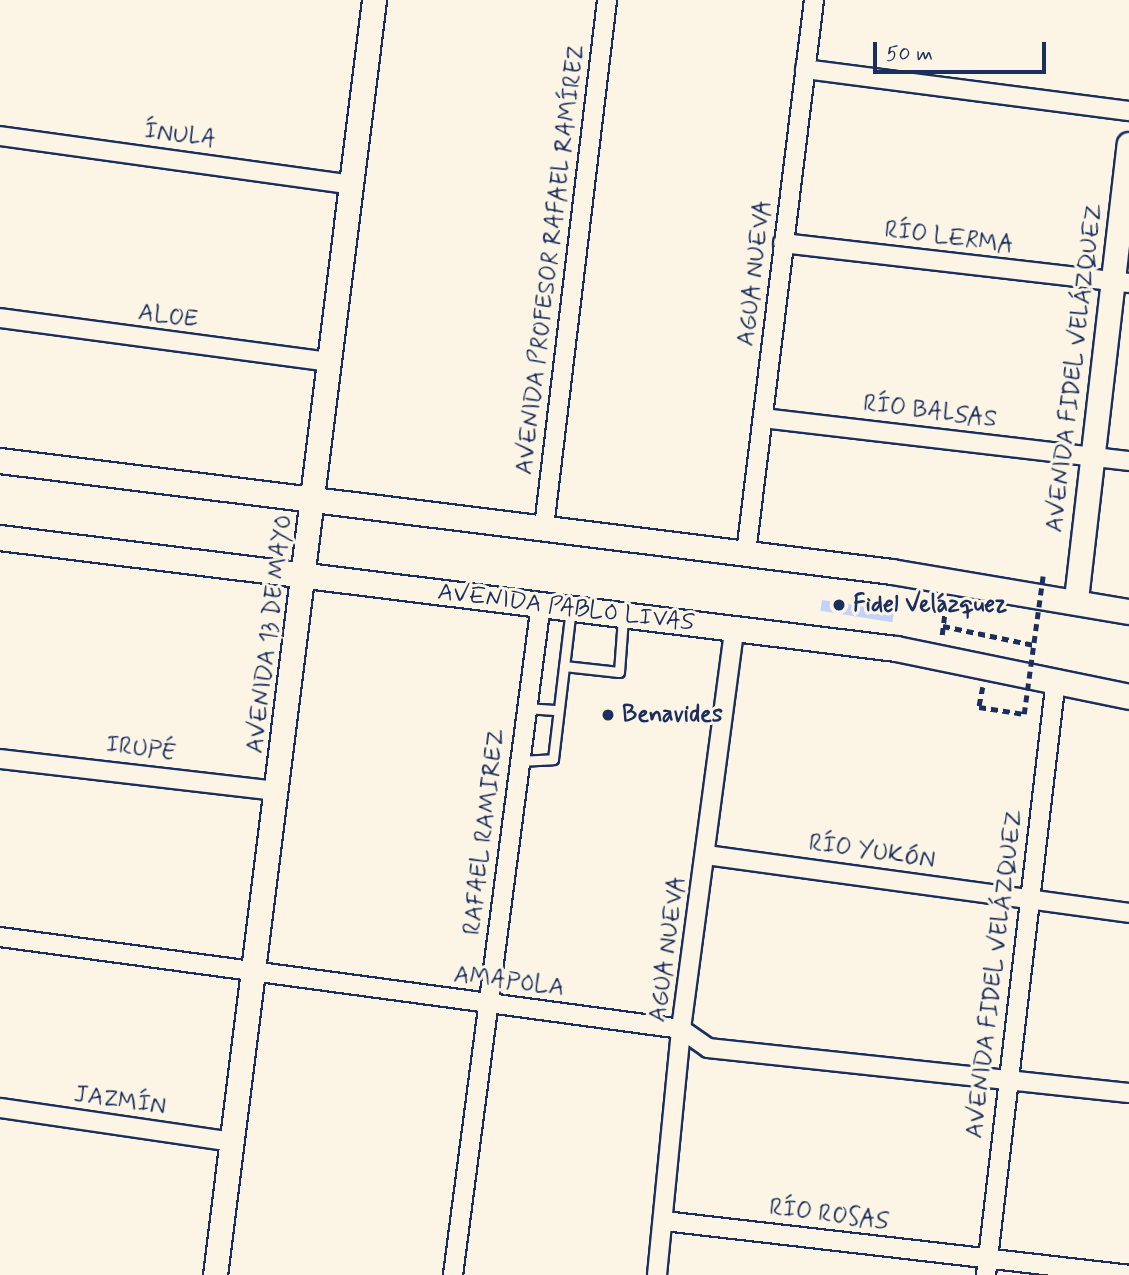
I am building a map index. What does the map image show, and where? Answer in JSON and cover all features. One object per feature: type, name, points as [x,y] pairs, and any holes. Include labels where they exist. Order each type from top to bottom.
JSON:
[{"type":"main road","points":[[0,461],[746,553],[1076,599],[1129,612]]},
{"type":"main road","name":"AVENIDA PABLO LIVAS","points":[[0,538],[896,649],[1056,679],[1129,697]]},
{"type":"street","name":"AVENIDA 13 DE MAYO","points":[[215,1275],[233,1142],[251,972],[306,575],[373,0]]},
{"type":"street","name":"AVENIDA PROFESOR RAFAEL RAMÍREZ","points":[[544,527],[607,0]]},
{"type":"street","name":"AGUA NUEVA","points":[[746,553],[814,0]]},
{"type":"street","points":[[805,69],[1129,111]]},
{"type":"street","name":"ÍNULA","points":[[0,136],[353,185]]},
{"type":"street","name":"AVENIDA FIDEL VELÁZQUEZ","points":[[1076,599],[1090,455],[1119,282],[1129,144]]},
{"type":"street","name":"RÍO LERMA","points":[[783,243],[1119,282]]},
{"type":"street","name":"ALOE","points":[[0,318],[329,362]]},
{"type":"street","name":"RÍO BALSAS","points":[[763,418],[1129,461]]},
{"type":"street","name":"RAFAEL RAMIREZ","points":[[453,1275],[541,604]]},
{"type":"street","name":"AGUA NUEVA","points":[[657,1275],[681,1029],[734,630]]},
{"type":"street","name":"AVENIDA FIDEL VELÁZQUEZ","points":[[987,1267],[1056,679]]},
{"type":"street","name":"IRUPÉ","points":[[0,759],[276,791]]},
{"type":"street","name":"RÍO YUKÓN","points":[[706,855],[1129,913]]},
{"type":"street","name":"AMAPOLA","points":[[0,937],[681,1029],[708,1048],[1008,1077],[1129,1093]]},
{"type":"street","name":"JAZMÍN","points":[[0,1108],[233,1142]]},
{"type":"street","name":"RÍO ROSAS","points":[[664,1221],[987,1267],[1129,1275]]},
{"type":"lane","points":[[519,761],[553,759],[571,608]]},
{"type":"lane","points":[[564,666],[619,672],[623,615]]},
{"type":"lane","points":[[526,708],[558,709]]},
{"type":"path","points":[[979,707],[1024,714],[1043,575]]},
{"type":"path","points":[[943,626],[1034,645]]},
{"type":"building","name":"Fidel Velázquez","points":[[822,600],[894,611],[892,622],[820,611]]},
{"type":"place","name":"Fidel Velázquez","points":[[839,605]]},
{"type":"place","name":"Benavides","points":[[608,715]]}]
